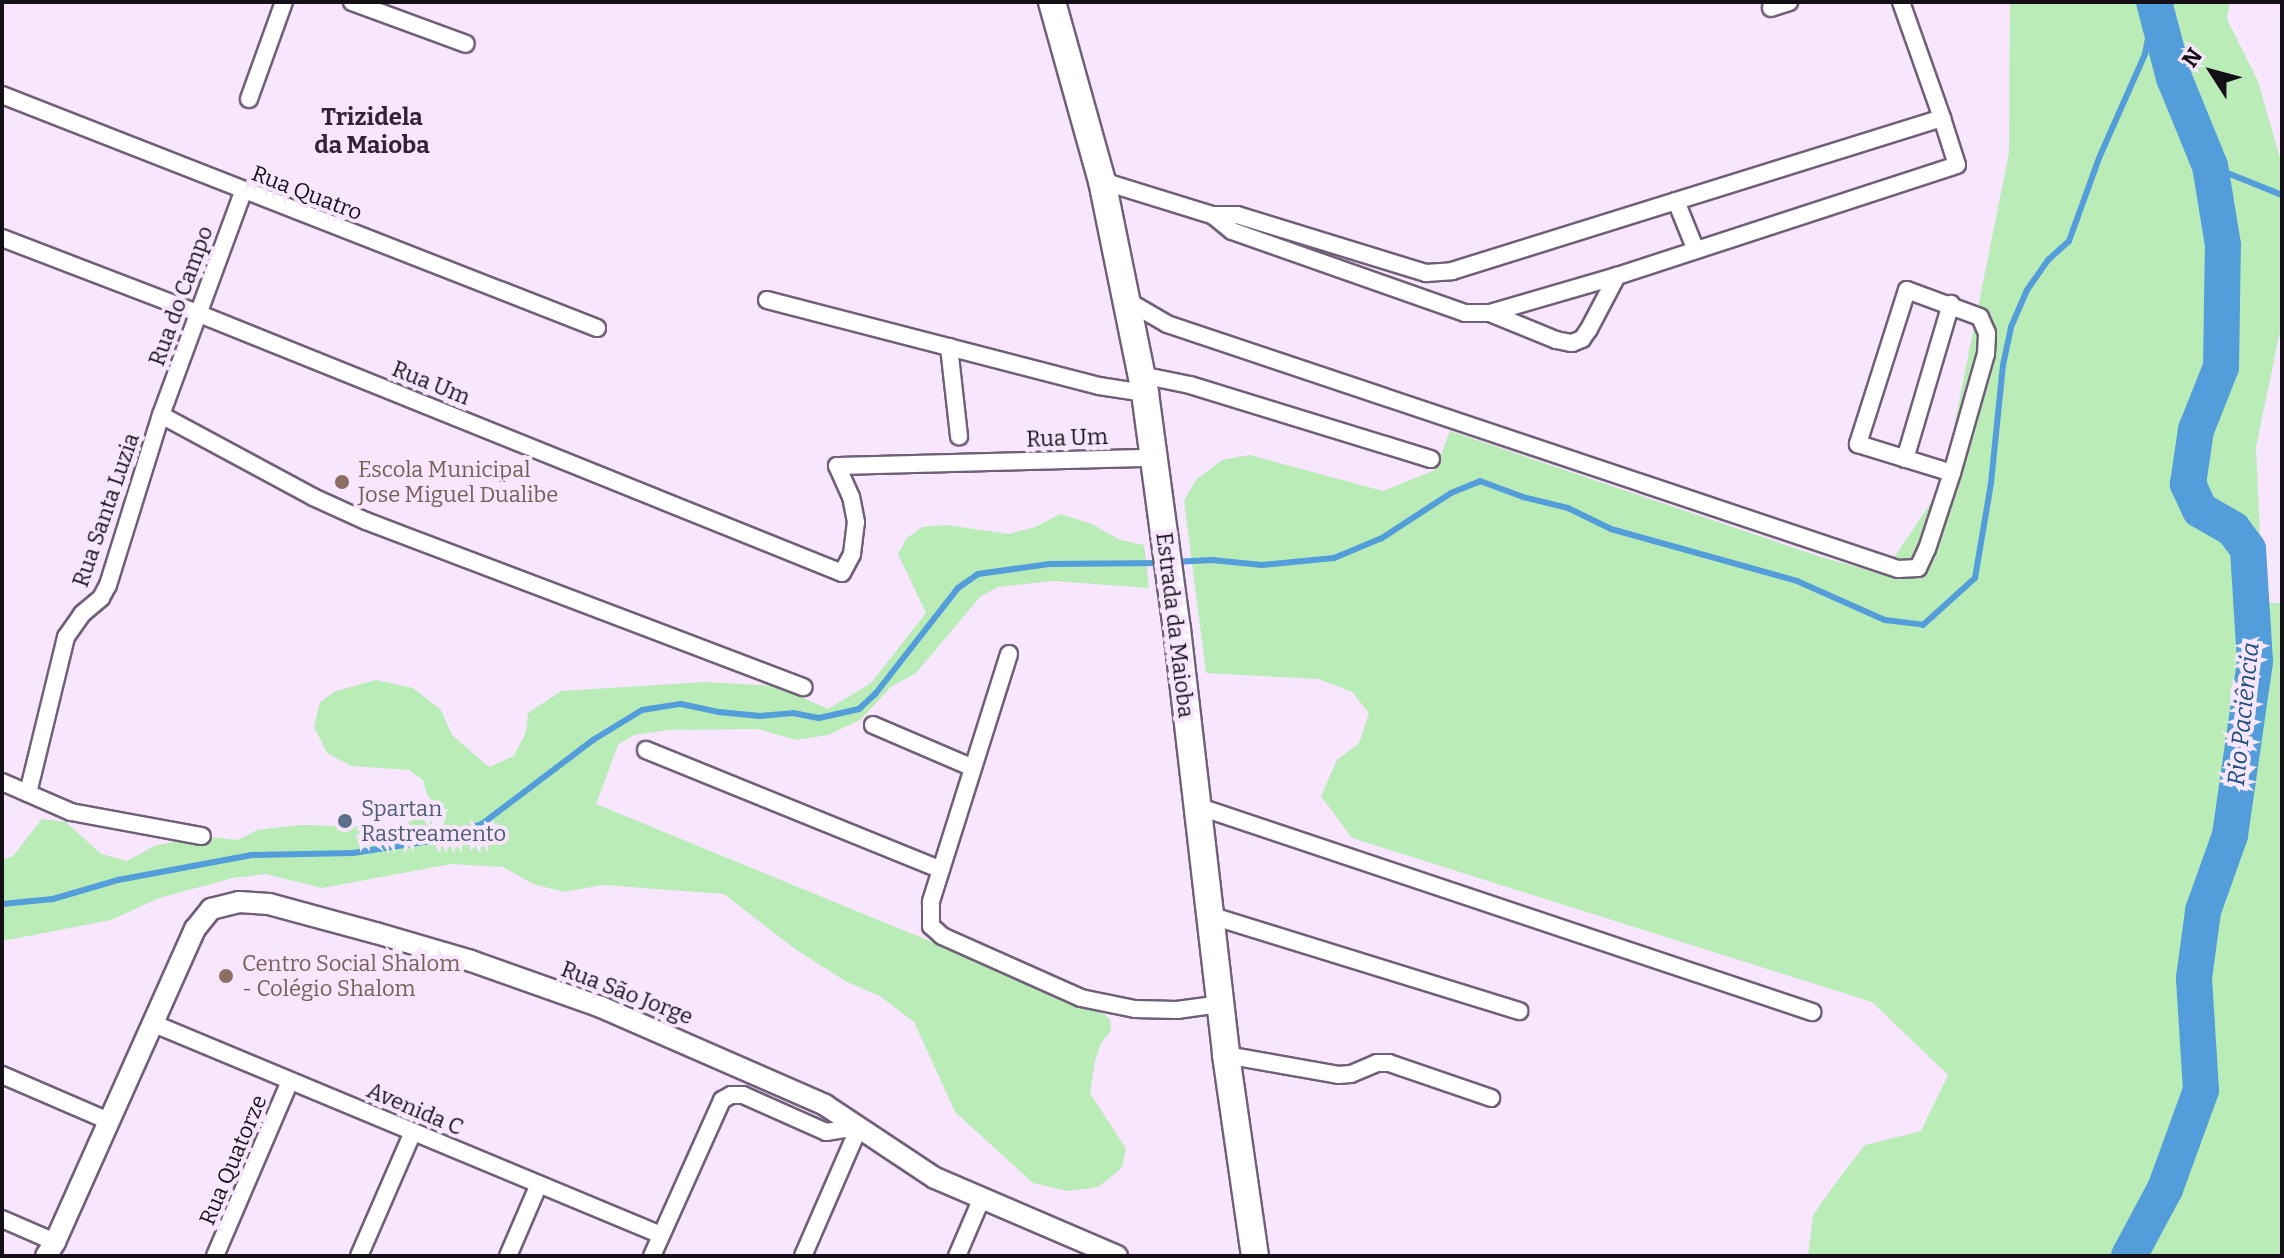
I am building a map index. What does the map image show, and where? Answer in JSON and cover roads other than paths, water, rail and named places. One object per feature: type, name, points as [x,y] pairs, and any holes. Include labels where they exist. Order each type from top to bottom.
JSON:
[{"type":"main road","name":"Estrada da Maioba","points":[[1052,2],[1102,181],[1143,384],[1170,576],[1226,1055],[1255,1256]]},
{"type":"street","points":[[249,99],[284,2]]},
{"type":"street","points":[[352,2],[466,44]]},
{"type":"street","points":[[1771,8],[1789,2]]},
{"type":"street","points":[[1212,215],[1232,231],[1465,313],[1490,313],[1617,276],[1695,248],[1957,165],[1901,2]]},
{"type":"street","name":"Rua Quatro","points":[[2,95],[243,192],[597,328]]},
{"type":"street","points":[[1102,181],[1212,215],[1237,215],[1426,273],[1452,271],[1942,118]]},
{"type":"street","name":"Rua do Campo","points":[[161,415],[243,192]]},
{"type":"street","points":[[1676,201],[1695,248]]},
{"type":"street","name":"Rua Um","points":[[2,238],[197,313],[842,573],[852,554],[856,522],[851,497],[837,466],[1153,458]]},
{"type":"street","points":[[1420,297],[1426,273]]},
{"type":"street","points":[[1490,313],[1556,340],[1572,343],[1582,339],[1589,329],[1617,276]]},
{"type":"street","points":[[1126,300],[1167,324],[1898,569],[1918,568],[1952,473],[1986,354],[1987,333],[1980,317],[1907,290],[1858,444],[1952,473]]},
{"type":"street","points":[[767,300],[1099,386],[1190,385],[1431,459]]},
{"type":"street","points":[[1905,459],[1951,304]]},
{"type":"street","points":[[949,347],[959,436]]},
{"type":"street","points":[[161,415],[313,497],[366,521],[804,687]]},
{"type":"street","name":"Rua Santa Luzia","points":[[28,793],[66,637],[82,614],[101,598],[108,585],[161,415]]},
{"type":"street","points":[[1009,654],[971,767],[929,919],[942,936],[1054,987],[1094,1001],[1135,1009],[1177,1010],[1220,1004]]},
{"type":"street","points":[[873,725],[971,767]]},
{"type":"street","points":[[646,750],[941,870]]},
{"type":"street","points":[[2,782],[71,812],[202,836]]},
{"type":"street","points":[[1197,806],[1812,1012]]},
{"type":"street","name":"Rua São Jorge","points":[[51,1251],[152,1023],[204,917],[221,904],[269,904],[471,961],[601,1007],[731,1061],[825,1105],[902,1159],[981,1200],[1117,1256]]},
{"type":"street","points":[[1209,915],[1520,1011]]},
{"type":"street","name":"Avenida C","points":[[152,1023],[661,1235]]},
{"type":"street","points":[[1226,1055],[1338,1075],[1351,1074],[1377,1063],[1389,1063],[1491,1098]]},
{"type":"street","points":[[2,1075],[109,1121]]},
{"type":"street","name":"Rua Quatorze","points":[[215,1256],[290,1081]]},
{"type":"street","points":[[652,1256],[722,1100],[731,1095],[743,1095],[826,1132],[859,1127]]},
{"type":"street","points":[[803,1256],[859,1127]]},
{"type":"street","points":[[359,1256],[413,1132]]},
{"type":"street","points":[[508,1256],[539,1184]]},
{"type":"street","points":[[957,1256],[981,1200]]},
{"type":"street","points":[[2,1219],[51,1251]]},
{"type":"waterway","name":"Rio Paciência","points":[[2129,1256],[2165,1189],[2201,1090],[2194,978],[2203,911],[2230,835],[2255,661],[2248,549],[2233,529],[2200,510],[2188,484],[2196,430],[2221,367],[2223,245],[2210,166],[2174,78],[2154,2]]},
{"type":"waterway","points":[[1173,562],[1212,560],[1262,565],[1334,558],[1382,538],[1451,493],[1480,481],[1523,497],[1568,508],[1611,529],[1797,581],[1885,620],[1923,625],[1975,578],[1991,483],[2003,365],[2011,327],[2027,290],[2048,260],[2069,241],[2099,158],[2145,54],[2154,7]]},
{"type":"waterway","points":[[2210,166],[2282,195]]},
{"type":"waterway","points":[[2,904],[53,899],[118,880],[252,855],[353,853],[430,841],[482,824],[593,740],[642,710],[681,704],[719,712],[760,716],[793,713],[819,718],[859,709],[876,693],[958,588],[978,574],[1049,564],[1162,563]]},
{"type":"place","name":"Escola Municipal Jose Miguel Dualibe","points":[[342,482]]},
{"type":"place","name":"Spartan Rastreamento","points":[[345,821]]},
{"type":"place","name":"Centro Social Shalom - Colégio Shalom","points":[[226,976]]},
{"type":"district","name":"Trizidela da Maioba","points":[[372,132]]}]
